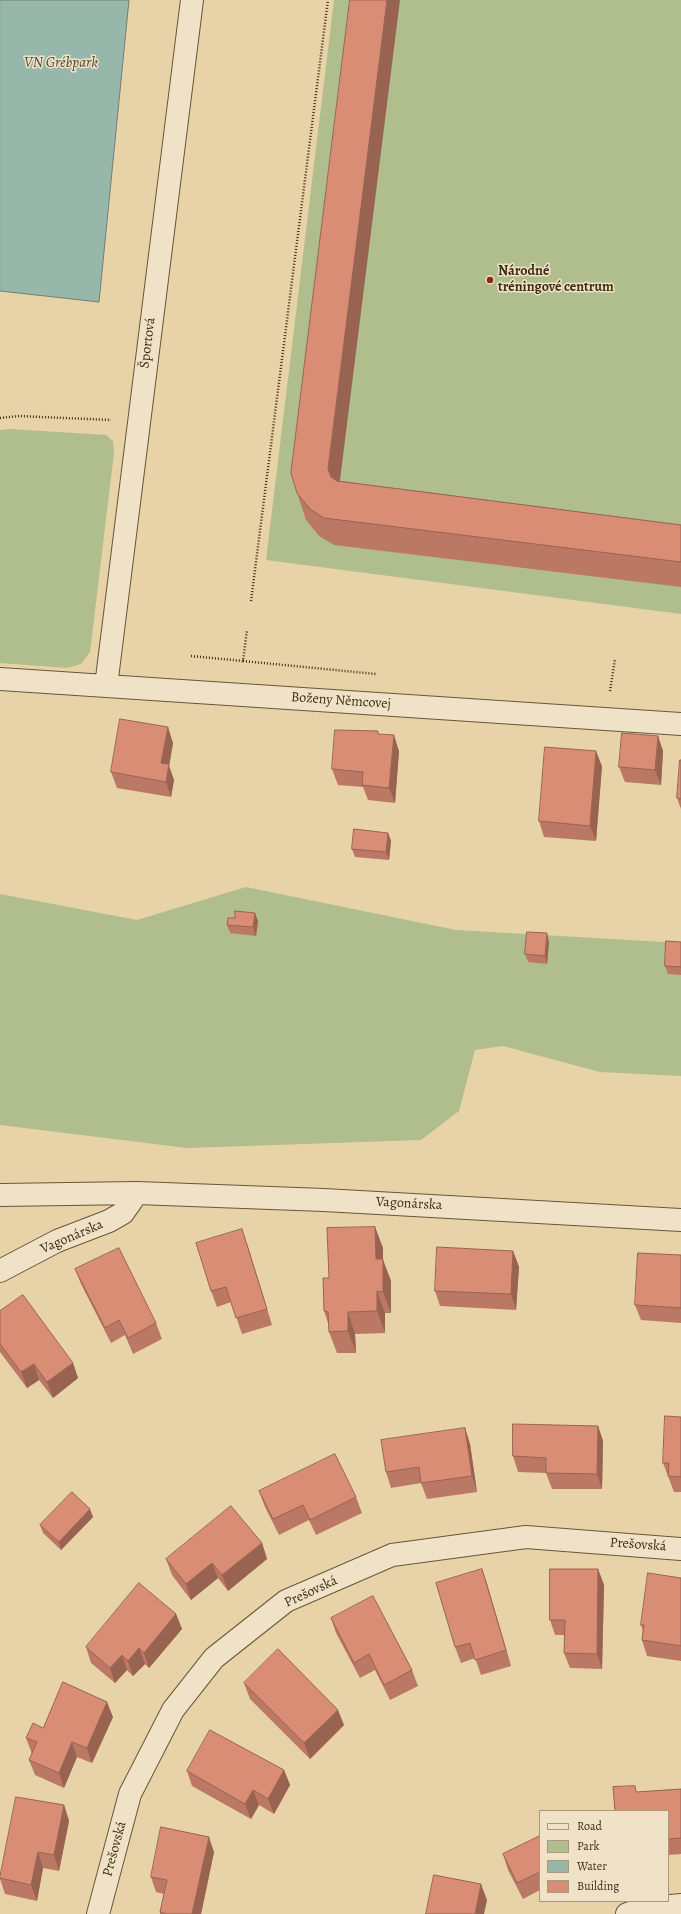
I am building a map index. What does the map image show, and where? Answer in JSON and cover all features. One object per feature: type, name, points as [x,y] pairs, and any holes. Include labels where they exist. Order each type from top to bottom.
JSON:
[{"type":"street","name":"Športová","points":[[106,686],[138,421],[192,0]]},
{"type":"street","name":"Boženy Němcovej","points":[[0,679],[681,724]]},
{"type":"street","name":"Vagonárska","points":[[0,1272],[56,1241],[109,1221],[123,1213],[137,1193]]},
{"type":"street","name":"Vagonárska","points":[[0,1195],[137,1193],[324,1200],[681,1220]]},
{"type":"street","name":"Prešovská","points":[[98,1914],[130,1794],[173,1710],[214,1658],[286,1601],[392,1555],[518,1538],[526,1537],[681,1548]]},
{"type":"street","points":[[627,1914],[641,1909],[681,1905]]},
{"type":"path","points":[[251,601],[328,0]]},
{"type":"path","points":[[0,418],[19,416],[138,421]]},
{"type":"path","points":[[191,656],[243,661],[247,630]]},
{"type":"green space","name":"Národné tréningové centrum","points":[[334,0],[681,0],[681,614],[266,560]]},
{"type":"green space","points":[[10,429],[106,435],[113,441],[114,453],[90,652],[81,664],[67,668],[0,663],[0,430]]},
{"type":"green space","points":[[246,887],[456,930],[681,943],[681,1076],[600,1072],[503,1046],[475,1050],[459,1111],[421,1140],[187,1148],[0,1125],[0,894],[137,920]]},
{"type":"water","name":"VN Grébpark","points":[[0,0],[129,0],[99,302],[0,291]]},
{"type":"building","points":[[350,0],[387,0],[328,469],[331,477],[337,481],[681,525],[681,562],[324,518],[310,509],[297,493],[291,473]]},
{"type":"building","points":[[120,719],[168,727],[161,763],[169,764],[166,782],[111,772]]},
{"type":"building","points":[[335,730],[378,731],[378,734],[394,735],[389,788],[362,785],[363,772],[332,769]]},
{"type":"building","points":[[622,733],[658,736],[655,770],[619,767]]},
{"type":"building","points":[[545,747],[596,751],[590,826],[539,821]]},
{"type":"building","points":[[681,760],[681,799],[677,798]]},
{"type":"building","points":[[354,829],[388,833],[386,852],[352,849]]},
{"type":"building","points":[[235,911],[255,913],[253,927],[227,925],[228,918],[235,918]]},
{"type":"building","points":[[527,932],[547,933],[545,956],[525,954]]},
{"type":"building","points":[[666,941],[681,942],[681,967],[665,966]]},
{"type":"building","points":[[375,1227],[376,1259],[383,1259],[383,1292],[377,1291],[377,1311],[348,1312],[348,1331],[329,1332],[328,1312],[324,1311],[323,1278],[329,1278],[327,1228]]},
{"type":"building","points":[[242,1229],[267,1309],[236,1318],[226,1287],[211,1291],[196,1243]]},
{"type":"building","points":[[437,1247],[513,1251],[511,1294],[435,1291]]},
{"type":"building","points":[[119,1248],[156,1323],[128,1338],[119,1320],[105,1328],[75,1269]]},
{"type":"building","points":[[638,1253],[681,1255],[681,1308],[635,1305]]},
{"type":"building","points":[[23,1295],[73,1363],[47,1382],[34,1364],[21,1372],[0,1344],[0,1311]]},
{"type":"building","points":[[665,1416],[681,1417],[681,1477],[668,1476],[669,1463],[663,1463]]},
{"type":"building","points":[[513,1424],[598,1426],[597,1474],[546,1473],[546,1458],[513,1456]]},
{"type":"building","points":[[465,1428],[472,1476],[421,1483],[419,1467],[386,1472],[381,1440]]},
{"type":"building","points":[[335,1454],[356,1497],[310,1520],[303,1505],[273,1519],[259,1491]]},
{"type":"building","points":[[72,1492],[90,1509],[59,1542],[40,1525]]},
{"type":"building","points":[[231,1506],[262,1543],[222,1575],[212,1563],[186,1584],[166,1559]]},
{"type":"building","points":[[482,1569],[506,1650],[475,1660],[470,1643],[455,1647],[436,1583]]},
{"type":"building","points":[[550,1569],[598,1569],[597,1654],[564,1653],[565,1620],[550,1620]]},
{"type":"building","points":[[648,1573],[681,1578],[681,1646],[642,1640],[644,1625],[641,1625]]},
{"type":"building","points":[[139,1583],[176,1614],[144,1653],[139,1648],[128,1661],[122,1655],[110,1668],[86,1647]]},
{"type":"building","points":[[373,1596],[412,1670],[384,1685],[369,1654],[354,1663],[331,1618]]},
{"type":"building","points":[[278,1649],[338,1710],[304,1743],[244,1683]]},
{"type":"building","points":[[63,1682],[107,1702],[87,1748],[72,1742],[59,1773],[29,1760],[37,1742],[26,1738],[33,1723],[43,1728]]},
{"type":"building","points":[[210,1730],[284,1770],[268,1799],[253,1790],[245,1804],[187,1771]]},
{"type":"building","points":[[635,1786],[636,1792],[681,1789],[681,1838],[669,1839],[669,1810],[615,1810],[613,1787]]},
{"type":"building","points":[[16,1797],[64,1805],[54,1855],[38,1852],[31,1885],[0,1878]]},
{"type":"building","points":[[161,1827],[209,1837],[192,1914],[167,1914],[160,1912],[167,1880],[151,1877]]},
{"type":"building","points":[[539,1836],[539,1872],[517,1883],[503,1854]]},
{"type":"building","points":[[434,1875],[481,1884],[475,1914],[426,1914]]},
{"type":"place","name":"Národné tréningové centrum","points":[[490,280]]}]
